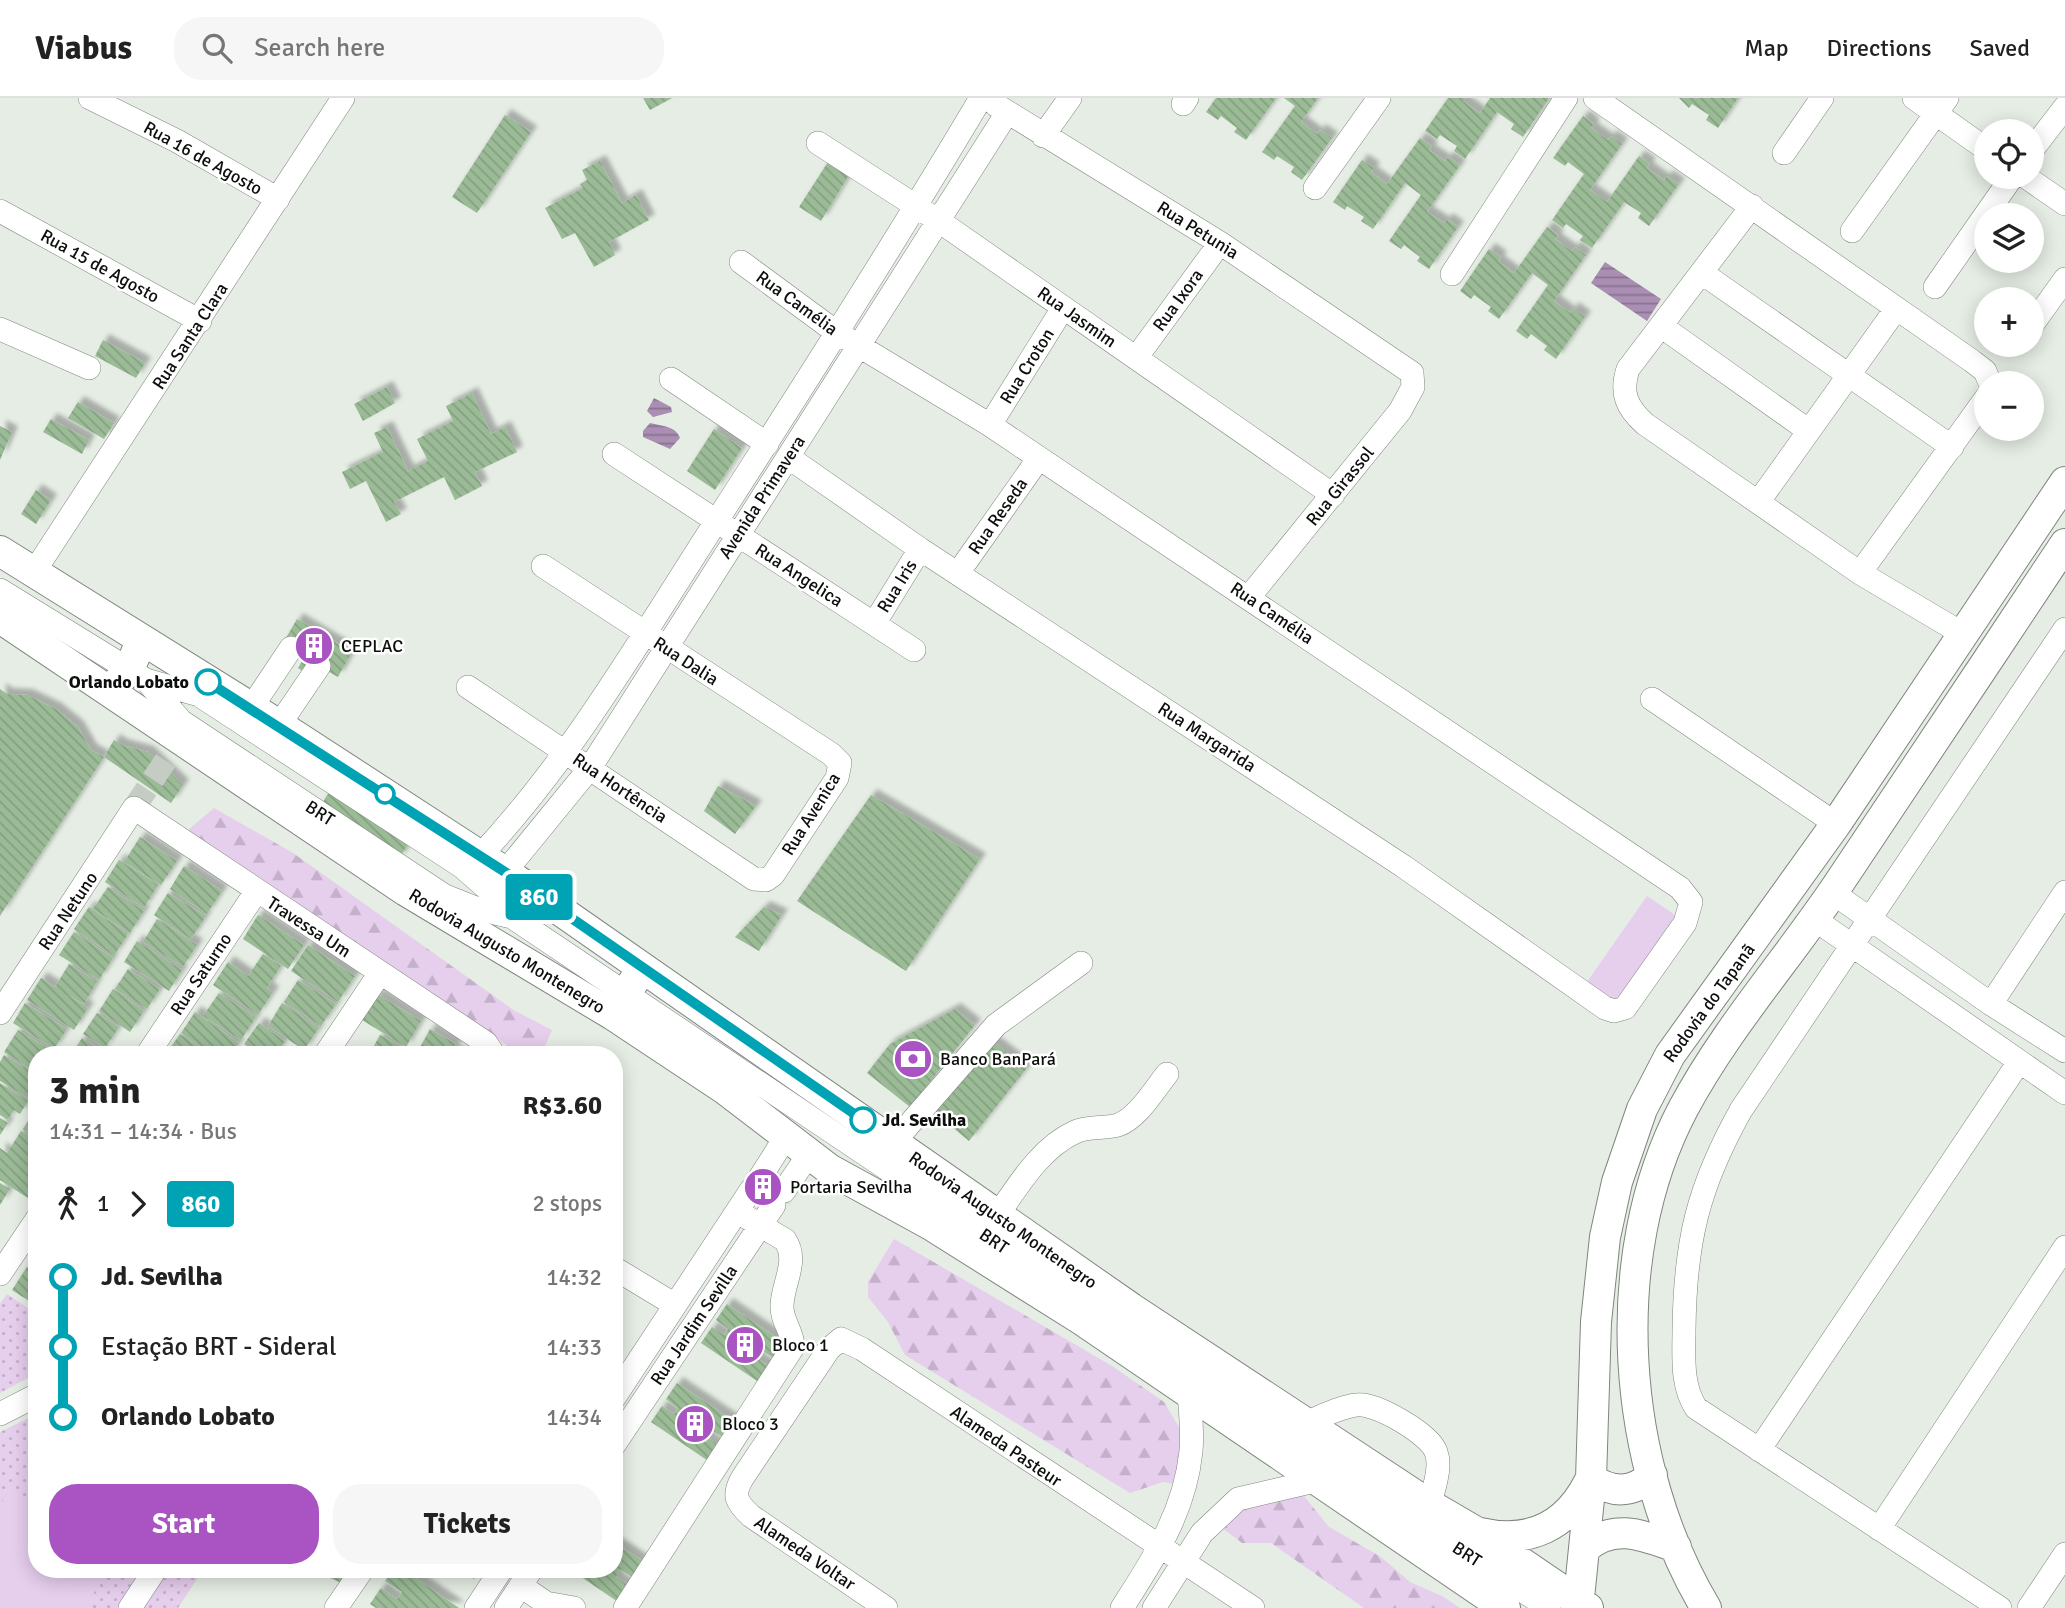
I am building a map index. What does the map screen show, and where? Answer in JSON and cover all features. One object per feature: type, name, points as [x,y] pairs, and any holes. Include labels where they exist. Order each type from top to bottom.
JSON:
[{"type":"main road","name":"Rodovia do Tapanã","points":[[1581,1606],[1591,1479],[1596,1322],[1603,1249],[1629,1141],[1655,1081],[1670,1055],[1836,824],[2065,482]]},
{"type":"main road","name":"Rodovia do Tapanã","points":[[1706,1608],[1676,1547],[1652,1475],[1635,1397],[1632,1325],[1636,1265],[1654,1184],[1684,1107],[1833,893],[2065,544]]},
{"type":"main road","name":"Rodovia Augusto Montenegro","points":[[0,551],[279,725],[505,872],[997,1216],[1305,1423],[1430,1505],[1478,1533],[1581,1606]]},
{"type":"main road","name":"Rodovia Augusto Montenegro","points":[[3,626],[129,680],[406,891],[619,1004],[785,1138],[1012,1275],[1189,1391],[1505,1608]]},
{"type":"main road","points":[[129,680],[141,641]]},
{"type":"main road","points":[[619,1004],[642,968]]},
{"type":"main road","points":[[1478,1533],[1500,1538],[1523,1537],[1545,1530],[1565,1517],[1580,1500],[1591,1479],[1615,1490],[1635,1487],[1652,1475]]},
{"type":"main road","points":[[1585,1548],[1601,1536],[1620,1532],[1637,1534],[1676,1547]]},
{"type":"street","name":"Rua 16 de Agosto","points":[[90,98],[177,141],[278,199]]},
{"type":"street","name":"Rua Santa Clara","points":[[34,572],[343,98]]},
{"type":"street","name":"Rua Petunia","points":[[983,98],[1220,243],[1408,367]]},
{"type":"street","name":"Avenida Primavera","points":[[480,856],[523,810],[566,752],[767,444],[983,98]]},
{"type":"street","points":[[1043,136],[1070,98]]},
{"type":"street","points":[[1315,188],[1379,98]]},
{"type":"street","points":[[1452,274],[1566,98]]},
{"type":"street","points":[[1595,98],[1985,371]]},
{"type":"street","points":[[1784,153],[1822,98]]},
{"type":"street","points":[[1914,98],[1941,106],[1974,138]]},
{"type":"street","points":[[1852,231],[1941,106]]},
{"type":"street","points":[[2044,134],[2065,107]]},
{"type":"street","name":"Avenida Primavera","points":[[505,872],[590,768],[1007,113]]},
{"type":"street","name":"Rua Jasmim","points":[[818,143],[939,221],[1334,495]]},
{"type":"street","points":[[1935,287],[2004,189]]},
{"type":"street","points":[[2043,189],[2065,204]]},
{"type":"street","points":[[1752,206],[1628,369],[1624,392],[1628,407],[1645,424],[1860,573],[1963,634]]},
{"type":"street","name":"Rua 15 de Agosto","points":[[0,211],[200,321]]},
{"type":"street","name":"Rua Ixora","points":[[1136,358],[1220,243]]},
{"type":"street","name":"Rua Camélia","points":[[741,262],[836,332],[990,425],[1249,597],[1689,897],[1691,911],[1685,923],[1625,1008]]},
{"type":"street","points":[[1702,273],[1952,447]]},
{"type":"street","points":[[2044,308],[2065,279]]},
{"type":"street","name":"Rua Croton","points":[[990,425],[1063,308]]},
{"type":"street","points":[[1759,501],[1896,309]]},
{"type":"street","points":[[1661,326],[1809,431]]},
{"type":"street","points":[[0,329],[89,368]]},
{"type":"street","name":"Rua Girassol","points":[[1249,597],[1334,495],[1408,397],[1414,378],[1408,367]]},
{"type":"street","points":[[671,379],[767,444]]},
{"type":"street","points":[[1860,573],[1974,415]]},
{"type":"street","name":"Rua Angelica","points":[[614,454],[915,650]]},
{"type":"street","name":"Rua Margarida","points":[[788,457],[920,549],[1403,866],[1598,1004],[1614,1012],[1625,1008]]},
{"type":"street","name":"Rua Reseda","points":[[958,573],[1039,458]]},
{"type":"street","name":"Rua Iris","points":[[874,624],[920,549]]},
{"type":"street","name":"Rua Dalia","points":[[543,566],[831,754]]},
{"type":"street","name":"BRT","points":[[0,590],[129,680],[181,721],[445,896],[478,909],[512,917]]},
{"type":"street","points":[[2000,1608],[1703,1415],[1688,1391],[1684,1298],[1693,1227],[1709,1170],[1741,1110],[1872,920],[2065,629]]},
{"type":"street","points":[[251,708],[291,648]]},
{"type":"street","points":[[279,725],[319,666]]},
{"type":"street","name":"BRT","points":[[129,680],[199,695],[461,866],[490,891],[512,917],[619,1004],[1549,1608]]},
{"type":"street","name":"Rua Hortência","points":[[468,687],[754,879],[766,880],[773,875]]},
{"type":"street","points":[[1652,699],[1836,824]]},
{"type":"street","name":"Rua Avenica","points":[[773,875],[837,778],[840,763],[831,754]]},
{"type":"street","name":"Travessa Um","points":[[134,808],[486,1046]]},
{"type":"street","name":"Rua Netuno","points":[[0,1013],[134,808]]},
{"type":"street","name":"Rua Saturno","points":[[153,1046],[256,892]]},
{"type":"street","points":[[1991,1003],[2065,892]]},
{"type":"street","points":[[1833,893],[2065,1051]]},
{"type":"street","points":[[1814,919],[2065,1093]]},
{"type":"street","points":[[893,1143],[996,1025],[1081,963]]},
{"type":"street","points":[[331,1046],[380,972]]},
{"type":"street","points":[[1759,1450],[2019,1062]]},
{"type":"street","points":[[997,1216],[1024,1176],[1055,1145],[1076,1131],[1119,1125],[1134,1114],[1167,1074]]},
{"type":"street","name":"Rua Jardim Sevilla","points":[[623,1384],[785,1138]]},
{"type":"street","name":"Rua Jardim Sevilla","points":[[623,1431],[809,1154]]},
{"type":"street","points":[[625,1608],[792,1353],[793,1335],[785,1322],[782,1303],[791,1252],[785,1240],[743,1215],[751,1190]]},
{"type":"street","points":[[0,1274],[28,1232]]},
{"type":"street","points":[[1879,1529],[2065,1247]]},
{"type":"street","points":[[623,1273],[675,1305]]},
{"type":"street","name":"Alameda Pasteur","points":[[782,1419],[829,1349],[836,1341],[845,1340],[1253,1608]]},
{"type":"street","points":[[1122,1608],[1161,1547],[1176,1516],[1192,1449],[1189,1391]]},
{"type":"street","points":[[0,1414],[28,1400]]},
{"type":"street","points":[[1305,1423],[1354,1405],[1367,1404],[1384,1411],[1428,1440],[1436,1450],[1438,1464],[1430,1505]]},
{"type":"street","name":"Alameda Voltar","points":[[782,1419],[737,1487],[737,1501],[751,1516],[886,1608]]},
{"type":"street","points":[[1154,1608],[1202,1533],[1237,1499],[1319,1480]]},
{"type":"street","points":[[1176,1516],[1202,1533]]},
{"type":"street","points":[[2029,1608],[2065,1554]]},
{"type":"street","points":[[130,1608],[150,1578]]},
{"type":"street","points":[[335,1608],[356,1578]]},
{"type":"street","points":[[476,1608],[496,1578]]},
{"type":"street","points":[[506,1608],[526,1578],[546,1603],[574,1608]]},
{"type":"green space","points":[[214,808],[293,853],[515,1011],[552,1030],[545,1046],[507,1046],[480,1025],[421,990],[187,831]]},
{"type":"green space","points":[[1647,896],[1678,917],[1613,1010],[1582,989]]},
{"type":"green space","points":[[894,1239],[1112,1366],[1164,1402],[1192,1449],[1185,1486],[1163,1482],[1130,1493],[905,1355],[888,1322],[868,1297],[868,1282]]},
{"type":"green space","points":[[7,1294],[28,1308],[28,1378],[0,1393],[0,1304]]},
{"type":"green space","points":[[28,1418],[28,1578],[137,1578],[117,1608],[0,1608],[0,1432]]},
{"type":"green space","points":[[1296,1486],[1329,1527],[1381,1557],[1410,1582],[1442,1596],[1460,1608],[1364,1608],[1271,1543],[1242,1543],[1213,1521]]},
{"type":"green space","points":[[10,1491],[28,1503],[28,1578],[104,1578],[84,1608],[9,1608],[0,1602],[0,1505]]},
{"type":"green space","points":[[164,1578],[198,1578],[178,1608],[144,1608]]},
{"type":"shaded area","points":[[1605,262],[1661,299],[1647,321],[1591,283]]},
{"type":"shaded area","points":[[654,398],[671,407],[672,412],[653,417],[647,411]]},
{"type":"shaded area","points":[[650,423],[672,429],[680,438],[670,449],[643,437],[643,431]]},
{"type":"building","points":[[643,98],[672,98],[650,110]]},
{"type":"building","points":[[1216,98],[1276,98],[1246,140],[1234,132],[1237,128],[1221,116],[1218,120],[1206,112]]},
{"type":"building","points":[[1284,98],[1318,98],[1301,122],[1317,134],[1320,130],[1332,138],[1302,180],[1291,172],[1294,167],[1277,156],[1274,160],[1262,152],[1295,106]]},
{"type":"building","points":[[1448,98],[1466,98],[1463,101],[1480,113],[1490,98],[1549,98],[1523,137],[1511,129],[1514,124],[1497,112],[1465,159],[1454,151],[1457,146],[1440,135],[1437,139],[1425,131]]},
{"type":"building","points":[[1679,98],[1738,98],[1718,128],[1706,120],[1709,115],[1692,104],[1689,108]]},
{"type":"building","points":[[505,115],[531,132],[477,213],[452,197]]},
{"type":"building","points":[[1583,116],[1594,124],[1591,128],[1608,140],[1611,136],[1622,144],[1590,190],[1607,202],[1639,156],[1650,164],[1647,168],[1664,180],[1667,176],[1679,184],[1649,226],[1638,218],[1641,213],[1624,202],[1592,248],[1580,240],[1583,236],[1566,224],[1563,228],[1552,220],[1584,174],[1568,162],[1565,166],[1553,158]]},
{"type":"building","points":[[1420,138],[1432,146],[1429,150],[1445,161],[1448,157],[1460,165],[1427,212],[1444,223],[1447,219],[1458,227],[1429,269],[1417,261],[1420,257],[1404,245],[1401,249],[1389,241],[1421,195],[1405,183],[1373,229],[1361,221],[1364,217],[1347,206],[1345,210],[1333,202],[1362,160],[1374,168],[1371,172],[1387,184]]},
{"type":"building","points":[[600,161],[622,203],[636,195],[649,220],[609,242],[615,255],[594,267],[575,233],[562,239],[545,208],[583,188],[580,184],[587,180],[582,170]]},
{"type":"building","points":[[828,162],[849,175],[821,221],[799,207]]},
{"type":"building","points":[[1547,227],[1558,235],[1555,239],[1572,251],[1575,247],[1586,255],[1554,301],[1570,313],[1573,308],[1585,317],[1556,359],[1544,350],[1547,346],[1531,334],[1527,339],[1516,331],[1548,285],[1532,273],[1499,319],[1488,311],[1491,307],[1474,295],[1471,299],[1460,291],[1489,249],[1501,257],[1498,261],[1514,273]]},
{"type":"building","points":[[103,340],[145,363],[136,378],[95,356]]},
{"type":"building","points":[[387,387],[395,403],[363,421],[354,404]]},
{"type":"building","points":[[472,393],[491,434],[505,427],[517,452],[475,472],[482,486],[455,500],[444,477],[394,502],[401,514],[386,522],[366,481],[350,489],[342,472],[383,452],[374,433],[387,427],[408,471],[428,461],[417,439],[453,421],[446,406]]},
{"type":"building","points":[[78,402],[114,423],[104,439],[68,418]]},
{"type":"building","points":[[51,419],[89,440],[82,454],[43,432]]},
{"type":"building","points":[[0,426],[12,432],[0,460]]},
{"type":"building","points":[[714,429],[742,448],[715,490],[687,471]]},
{"type":"building","points":[[36,490],[51,500],[36,524],[21,514]]},
{"type":"building","name":"CEPLAC","points":[[297,619],[352,652],[338,677],[315,664],[309,675],[298,668],[305,656],[283,643]]},
{"type":"building","points":[[0,689],[7,694],[27,695],[56,709],[78,727],[91,750],[104,757],[0,916]]},
{"type":"building","points":[[114,740],[148,752],[183,785],[171,803],[104,757]]},
{"type":"building","points":[[718,786],[756,806],[735,834],[704,811]]},
{"type":"building","points":[[329,792],[408,844],[399,859],[320,807]]},
{"type":"building","points":[[871,795],[980,859],[906,971],[797,901]]},
{"type":"building","points":[[140,837],[177,861],[161,885],[124,862]]},
{"type":"building","points":[[119,860],[158,885],[144,908],[105,882]]},
{"type":"building","points":[[184,866],[222,891],[207,914],[170,889]]},
{"type":"building","points":[[108,887],[144,911],[130,933],[93,909]]},
{"type":"building","points":[[168,893],[206,916],[191,939],[154,915]]},
{"type":"building","points":[[89,907],[128,934],[114,956],[74,929]]},
{"type":"building","points":[[764,907],[782,915],[759,951],[735,937]]},
{"type":"building","points":[[258,915],[304,945],[288,969],[243,939]]},
{"type":"building","points":[[157,919],[197,945],[183,967],[143,942]]},
{"type":"building","points":[[74,932],[113,958],[99,980],[59,955]]},
{"type":"building","points":[[137,941],[182,970],[169,991],[124,962]]},
{"type":"building","points":[[308,945],[355,976],[338,1002],[291,971]]},
{"type":"building","points":[[263,954],[281,966],[267,988],[273,992],[258,1015],[213,985],[228,962],[248,976]]},
{"type":"building","points":[[69,964],[97,982],[84,1004],[66,994],[88,1008],[74,1030],[27,1000],[41,978],[55,987]]},
{"type":"building","points":[[128,969],[160,989],[147,1009],[115,989]]},
{"type":"building","points":[[298,980],[336,1004],[321,1026],[284,1002]]},
{"type":"building","points":[[113,989],[144,1011],[130,1032],[99,1011]]},
{"type":"building","points":[[219,993],[256,1017],[241,1040],[203,1016]]},
{"type":"building","points":[[377,994],[421,1021],[404,1046],[362,1020]]},
{"type":"building","points":[[25,1003],[67,1029],[56,1046],[49,1046],[13,1023]]},
{"type":"building","points":[[282,1003],[319,1028],[307,1046],[298,1046],[268,1026]]},
{"type":"building","name":"Banco BanPará","points":[[955,1009],[975,1025],[910,1107],[867,1073],[890,1044]]},
{"type":"building","points":[[195,1012],[239,1043],[237,1046],[200,1046],[181,1033]]},
{"type":"building","points":[[97,1013],[119,1027],[106,1046],[83,1034]]},
{"type":"building","points":[[259,1023],[285,1041],[281,1046],[244,1044]]},
{"type":"building","points":[[430,1029],[456,1044],[455,1046],[421,1046]]},
{"type":"building","points":[[18,1030],[44,1046],[28,1046],[28,1067],[4,1052]]},
{"type":"building","points":[[180,1034],[197,1046],[171,1046]]},
{"type":"building","points":[[380,1035],[401,1046],[374,1046]]},
{"type":"building","points":[[82,1038],[96,1046],[77,1046]]},
{"type":"building","points":[[991,1040],[1027,1068],[969,1141],[934,1112]]},
{"type":"building","points":[[4,1055],[28,1070],[28,1098],[0,1081],[0,1062]]},
{"type":"building","points":[[0,1083],[28,1101],[20,1114],[14,1110],[8,1120],[0,1115]]},
{"type":"building","points":[[0,1118],[8,1123],[0,1135]]},
{"type":"building","points":[[21,1131],[28,1135],[28,1198],[0,1180],[0,1148],[7,1153]]},
{"type":"building","name":"Portaria Sevilha","points":[[752,1170],[790,1195],[781,1209],[743,1185]]},
{"type":"building","points":[[0,1183],[10,1189],[0,1205]]},
{"type":"building","points":[[27,1267],[28,1268],[28,1300],[12,1290]]},
{"type":"building","name":"Bloco 1","points":[[727,1304],[789,1346],[779,1362],[763,1351],[758,1359],[774,1369],[763,1385],[701,1343],[712,1327],[724,1335],[728,1329],[716,1320]]},
{"type":"building","name":"Bloco 3","points":[[677,1383],[740,1425],[729,1441],[713,1431],[708,1438],[724,1449],[714,1465],[651,1422],[662,1406],[674,1414],[678,1408],[666,1399]]},
{"type":"building","points":[[623,1548],[647,1564],[636,1580],[623,1571]]},
{"type":"building","points":[[330,1578],[345,1578],[341,1583]]},
{"type":"building","points":[[387,1578],[416,1578],[459,1608],[376,1608],[370,1604],[381,1588],[397,1599],[402,1592],[385,1581]]},
{"type":"building","points":[[583,1578],[617,1578],[632,1588],[621,1604]]},
{"type":"tunnel","points":[[134,808],[180,739]]},
{"type":"bus line","name":"860","points":[[208,682],[505,872],[863,1120]]},
{"type":"place","name":"CEPLAC","points":[[314,646]]},
{"type":"place","name":"Orlando Lobato","points":[[208,682]]},
{"type":"place","name":"Banco BanPará","points":[[913,1059]]},
{"type":"place","name":"Jd. Sevilha","points":[[863,1120]]},
{"type":"place","name":"Portaria Sevilha","points":[[763,1187]]},
{"type":"place","name":"Bloco 1","points":[[745,1345]]},
{"type":"place","name":"Bloco 3","points":[[695,1424]]}]
